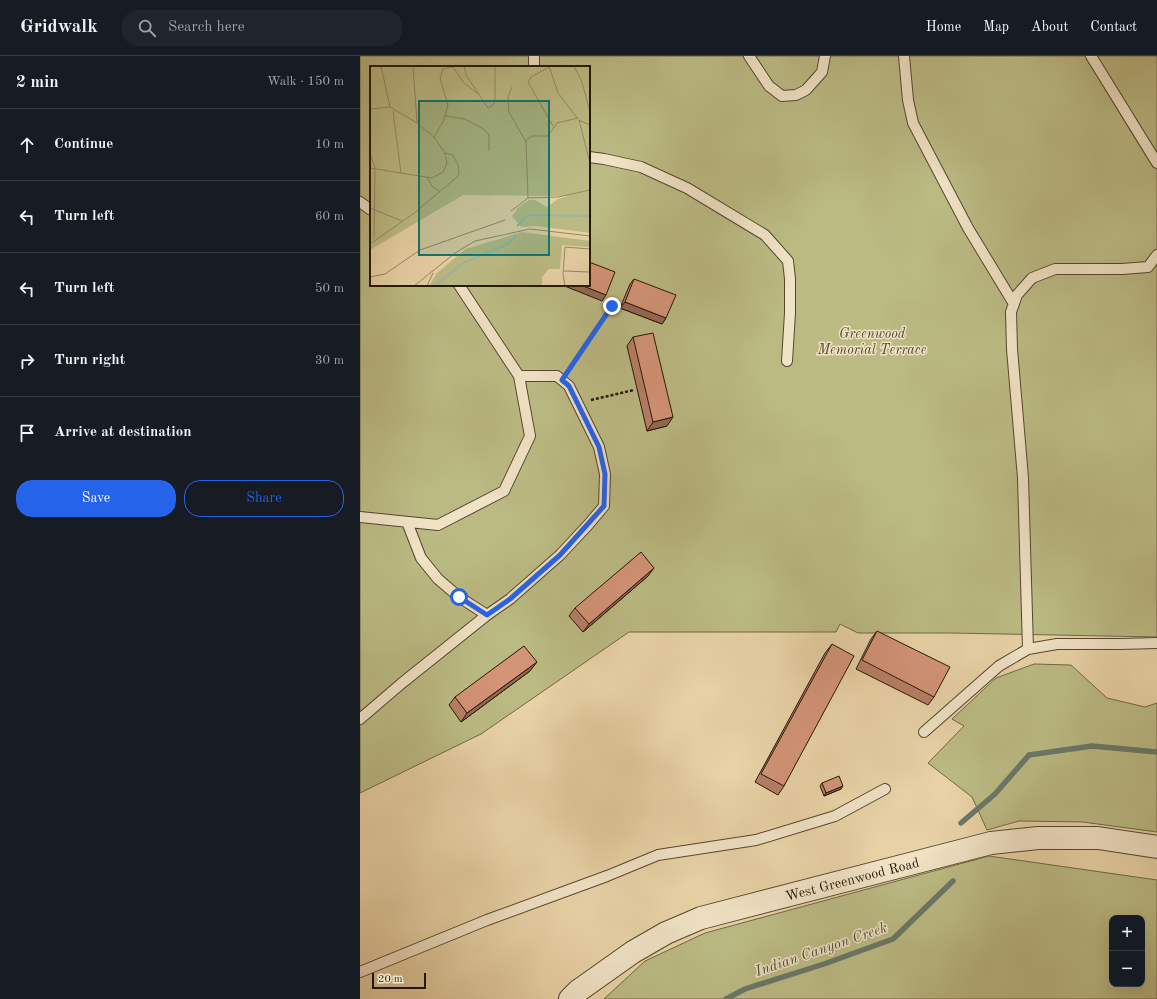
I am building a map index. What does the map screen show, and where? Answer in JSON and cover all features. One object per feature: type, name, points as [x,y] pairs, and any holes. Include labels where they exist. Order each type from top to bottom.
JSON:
[{"type":"street","name":"West Greenwood Road","points":[[570,999],[578,991],[633,952],[666,933],[701,918],[716,914],[991,843],[1038,838],[1098,838],[1157,847]]},
{"type":"lane","points":[[749,56],[769,86],[782,96],[796,95],[806,90],[822,72],[825,56]]},
{"type":"lane","points":[[904,56],[908,100],[913,123],[968,228],[1014,304]]},
{"type":"lane","points":[[1091,56],[1157,163]]},
{"type":"lane","points":[[590,157],[641,167],[687,188],[766,234],[788,261],[790,279],[790,313],[787,361]]},
{"type":"lane","points":[[360,202],[370,209]]},
{"type":"lane","points":[[1028,649],[1023,478],[1012,349],[1011,312],[1017,295],[1032,278],[1055,268],[1122,269],[1148,267],[1157,255]]},
{"type":"lane","points":[[360,517],[438,525],[504,491],[530,436],[519,376],[460,286]]},
{"type":"lane","points":[[360,719],[402,683],[487,615],[510,599],[560,555],[604,506],[605,474],[599,447],[569,386],[557,376],[519,376]]},
{"type":"lane","points":[[407,522],[421,558],[438,579],[459,597],[487,615]]},
{"type":"lane","points":[[924,732],[999,666],[1028,649],[1057,644],[1157,643]]},
{"type":"lane","points":[[360,972],[487,920],[607,876],[658,855],[756,840],[835,816],[885,789]]},
{"type":"path","points":[[562,380],[612,306]]},
{"type":"path","points":[[577,403],[634,390]]},
{"type":"green space","name":"Greenwood Memorial Terrace","points":[[360,56],[1157,56],[1157,637],[951,633],[858,633],[840,624],[836,632],[629,632],[481,734],[360,793]]},
{"type":"green space","points":[[1034,664],[1071,665],[1107,698],[1145,707],[1157,703],[1157,832],[1083,822],[1019,821],[987,830],[972,797],[928,763],[964,726],[952,719],[996,678]]},
{"type":"green space","points":[[989,856],[1157,880],[1157,999],[604,999],[645,961],[705,933]]},
{"type":"building","points":[[590,262],[615,272],[606,295],[584,286],[590,286]]},
{"type":"building","points":[[634,279],[676,295],[666,318],[625,302]]},
{"type":"building","points":[[653,333],[673,417],[653,422],[633,337]]},
{"type":"building","points":[[641,552],[654,568],[589,624],[575,608]]},
{"type":"building","points":[[877,631],[950,667],[934,697],[862,660]]},
{"type":"building","points":[[832,644],[854,656],[784,786],[761,774]]},
{"type":"building","points":[[524,646],[537,662],[467,713],[455,697]]},
{"type":"building","points":[[839,776],[843,786],[826,793],[822,783]]},
{"type":"waterway","name":"Indian Canyon Creek","points":[[961,823],[995,794],[1029,755],[1092,746],[1157,752]]},
{"type":"waterway","name":"Indian Canyon Creek","points":[[726,999],[745,989],[824,964],[893,939],[953,881]]},
{"type":"route","points":[[459,597],[487,615],[510,599],[560,555],[604,506],[605,474],[599,447],[569,386],[562,380],[612,306]]}]
